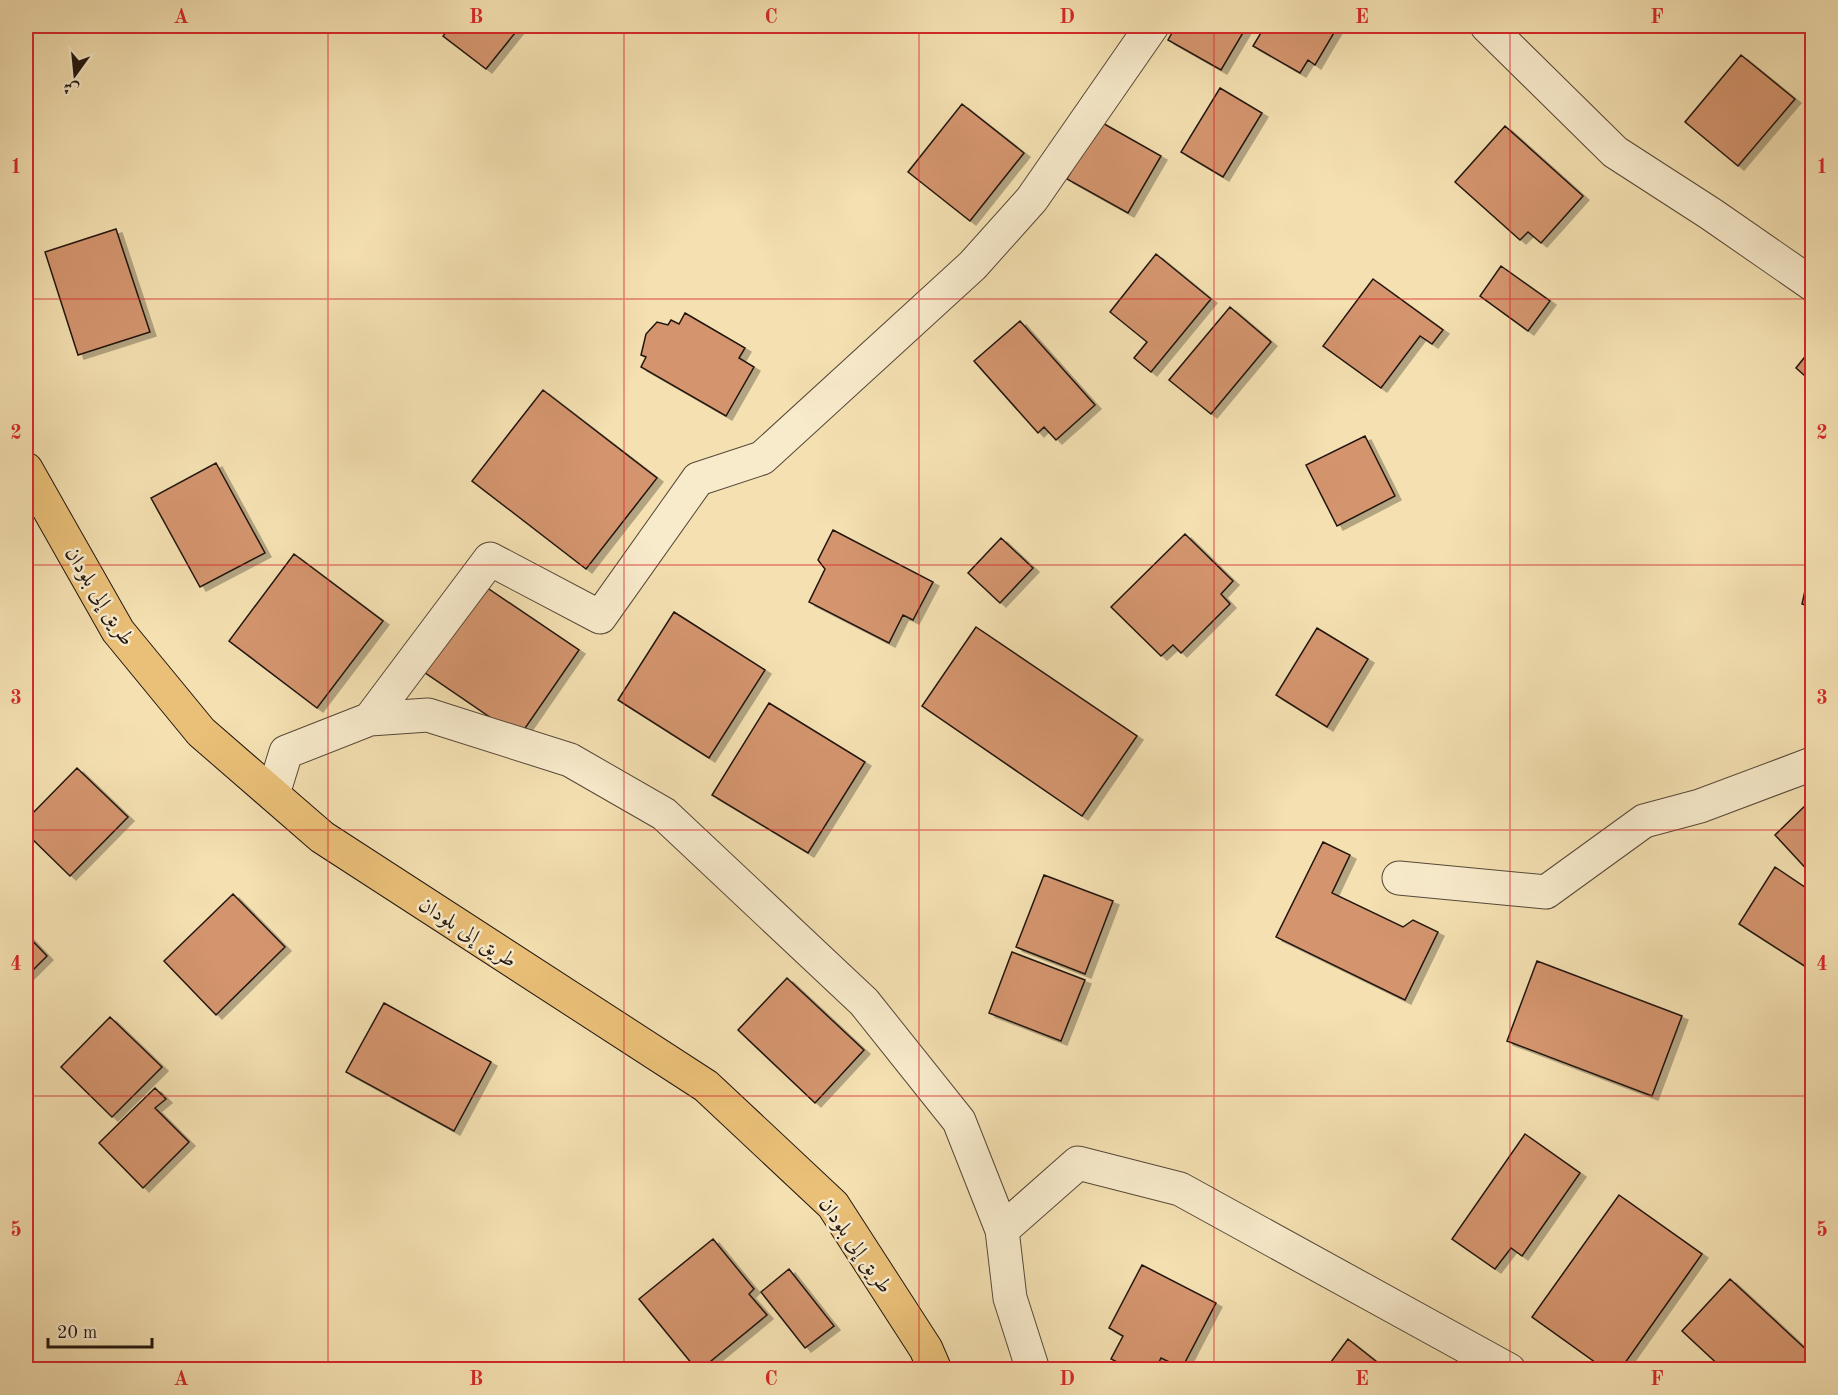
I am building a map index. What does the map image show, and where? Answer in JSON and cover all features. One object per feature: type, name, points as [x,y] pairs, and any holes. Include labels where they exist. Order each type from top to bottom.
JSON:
[{"type":"main road","name":"طريق إلى بلودان","points":[[26,469],[118,631],[201,732],[322,837],[706,1086],[833,1205],[926,1349],[935,1370]]},
{"type":"street","points":[[370,719],[490,559],[600,617],[698,479],[762,458],[973,265],[1032,199],[1152,26]]},
{"type":"street","points":[[1487,26],[1616,152],[1812,284]]},
{"type":"street","points":[[273,794],[286,752],[370,719],[428,715],[570,760],[664,814],[864,1002],[958,1121],[1002,1230],[1010,1298],[1033,1370]]},
{"type":"street","points":[[1399,878],[1545,892],[1644,821],[1700,806],[1812,764]]},
{"type":"street","points":[[1002,1230],[1078,1164],[1180,1190],[1509,1370]]},
{"type":"building","points":[[451,26],[516,26],[519,28],[486,69],[443,36]]},
{"type":"building","points":[[1176,26],[1247,26],[1221,70],[1168,40]]},
{"type":"building","points":[[1265,26],[1338,26],[1315,65],[1308,60],[1300,73],[1253,46]]},
{"type":"building","points":[[1741,55],[1795,99],[1738,166],[1685,122]]},
{"type":"building","points":[[1220,88],[1262,113],[1223,177],[1181,152]]},
{"type":"building","points":[[962,104],[1024,153],[970,221],[908,172]]},
{"type":"building","points":[[1099,121],[1161,156],[1128,213],[1067,179]]},
{"type":"building","points":[[1505,126],[1583,196],[1541,243],[1528,232],[1520,240],[1455,182]]},
{"type":"building","points":[[116,229],[150,332],[78,355],[45,252]]},
{"type":"building","points":[[1156,254],[1211,299],[1151,372],[1134,358],[1147,342],[1110,312]]},
{"type":"building","points":[[1501,266],[1550,301],[1528,331],[1480,296]]},
{"type":"building","points":[[1373,279],[1443,330],[1432,344],[1420,336],[1381,388],[1323,346]]},
{"type":"building","points":[[1230,307],[1271,342],[1211,414],[1169,380]]},
{"type":"building","points":[[685,313],[745,348],[739,358],[754,367],[726,416],[641,367],[646,357],[641,355],[646,334],[657,322],[668,325],[671,320],[679,324]]},
{"type":"building","points":[[1020,321],[1095,405],[1056,440],[1044,427],[1038,433],[974,361]]},
{"type":"building","points":[[1812,348],[1812,382],[1796,368]]},
{"type":"building","points":[[543,390],[657,478],[586,569],[472,481]]},
{"type":"building","points":[[1365,436],[1395,496],[1337,526],[1306,465]]},
{"type":"building","points":[[216,463],[265,553],[200,587],[151,498]]},
{"type":"building","points":[[833,530],[933,582],[913,620],[903,615],[889,643],[809,602],[825,569],[818,560]]},
{"type":"building","points":[[1185,534],[1233,581],[1221,594],[1230,604],[1181,653],[1173,645],[1161,656],[1111,607]]},
{"type":"building","points":[[1001,538],[1033,568],[1000,603],[968,573]]},
{"type":"building","points":[[294,554],[383,621],[317,708],[229,641]]},
{"type":"building","points":[[1812,560],[1812,607],[1802,604]]},
{"type":"building","points":[[480,583],[579,650],[519,737],[421,670]]},
{"type":"building","points":[[674,612],[765,670],[709,758],[618,700]]},
{"type":"building","points":[[976,627],[1137,736],[1082,816],[922,706]]},
{"type":"building","points":[[1317,628],[1368,659],[1327,727],[1276,695]]},
{"type":"building","points":[[769,703],[865,762],[808,853],[712,795]]},
{"type":"building","points":[[77,768],[128,817],[70,876],[26,833],[26,820]]},
{"type":"building","points":[[1812,799],[1812,875],[1775,835]]},
{"type":"building","points":[[1323,842],[1350,855],[1332,893],[1403,927],[1413,920],[1438,932],[1405,1000],[1276,937]]},
{"type":"building","points":[[1775,867],[1812,892],[1812,957],[1806,967],[1739,924]]},
{"type":"building","points":[[1044,875],[1113,901],[1085,974],[1016,947]]},
{"type":"building","points":[[233,894],[285,947],[216,1015],[164,961]]},
{"type":"building","points":[[26,934],[47,956],[26,977]]},
{"type":"building","points":[[1012,952],[1085,980],[1061,1041],[989,1013]]},
{"type":"building","points":[[1537,961],[1682,1016],[1652,1096],[1507,1041]]},
{"type":"building","points":[[787,978],[864,1050],[815,1103],[738,1030]]},
{"type":"building","points":[[384,1003],[491,1062],[454,1131],[346,1072]]},
{"type":"building","points":[[110,1017],[162,1067],[112,1117],[61,1067]]},
{"type":"building","points":[[155,1088],[166,1099],[155,1108],[189,1142],[143,1188],[99,1143]]},
{"type":"building","points":[[1525,1134],[1580,1173],[1522,1256],[1511,1248],[1495,1269],[1452,1239]]},
{"type":"building","points":[[1619,1195],[1702,1254],[1620,1370],[1606,1370],[1532,1317]]},
{"type":"building","points":[[713,1239],[754,1289],[749,1294],[767,1315],[700,1370],[697,1370],[639,1299]]},
{"type":"building","points":[[1142,1265],[1216,1303],[1182,1368],[1161,1358],[1155,1370],[1143,1365],[1140,1370],[1133,1370],[1111,1359],[1123,1336],[1109,1328]]},
{"type":"building","points":[[789,1269],[834,1326],[805,1348],[761,1292]]},
{"type":"building","points":[[1730,1279],[1812,1355],[1812,1370],[1724,1370],[1682,1331]]},
{"type":"building","points":[[1348,1339],[1387,1370],[1325,1370]]}]
